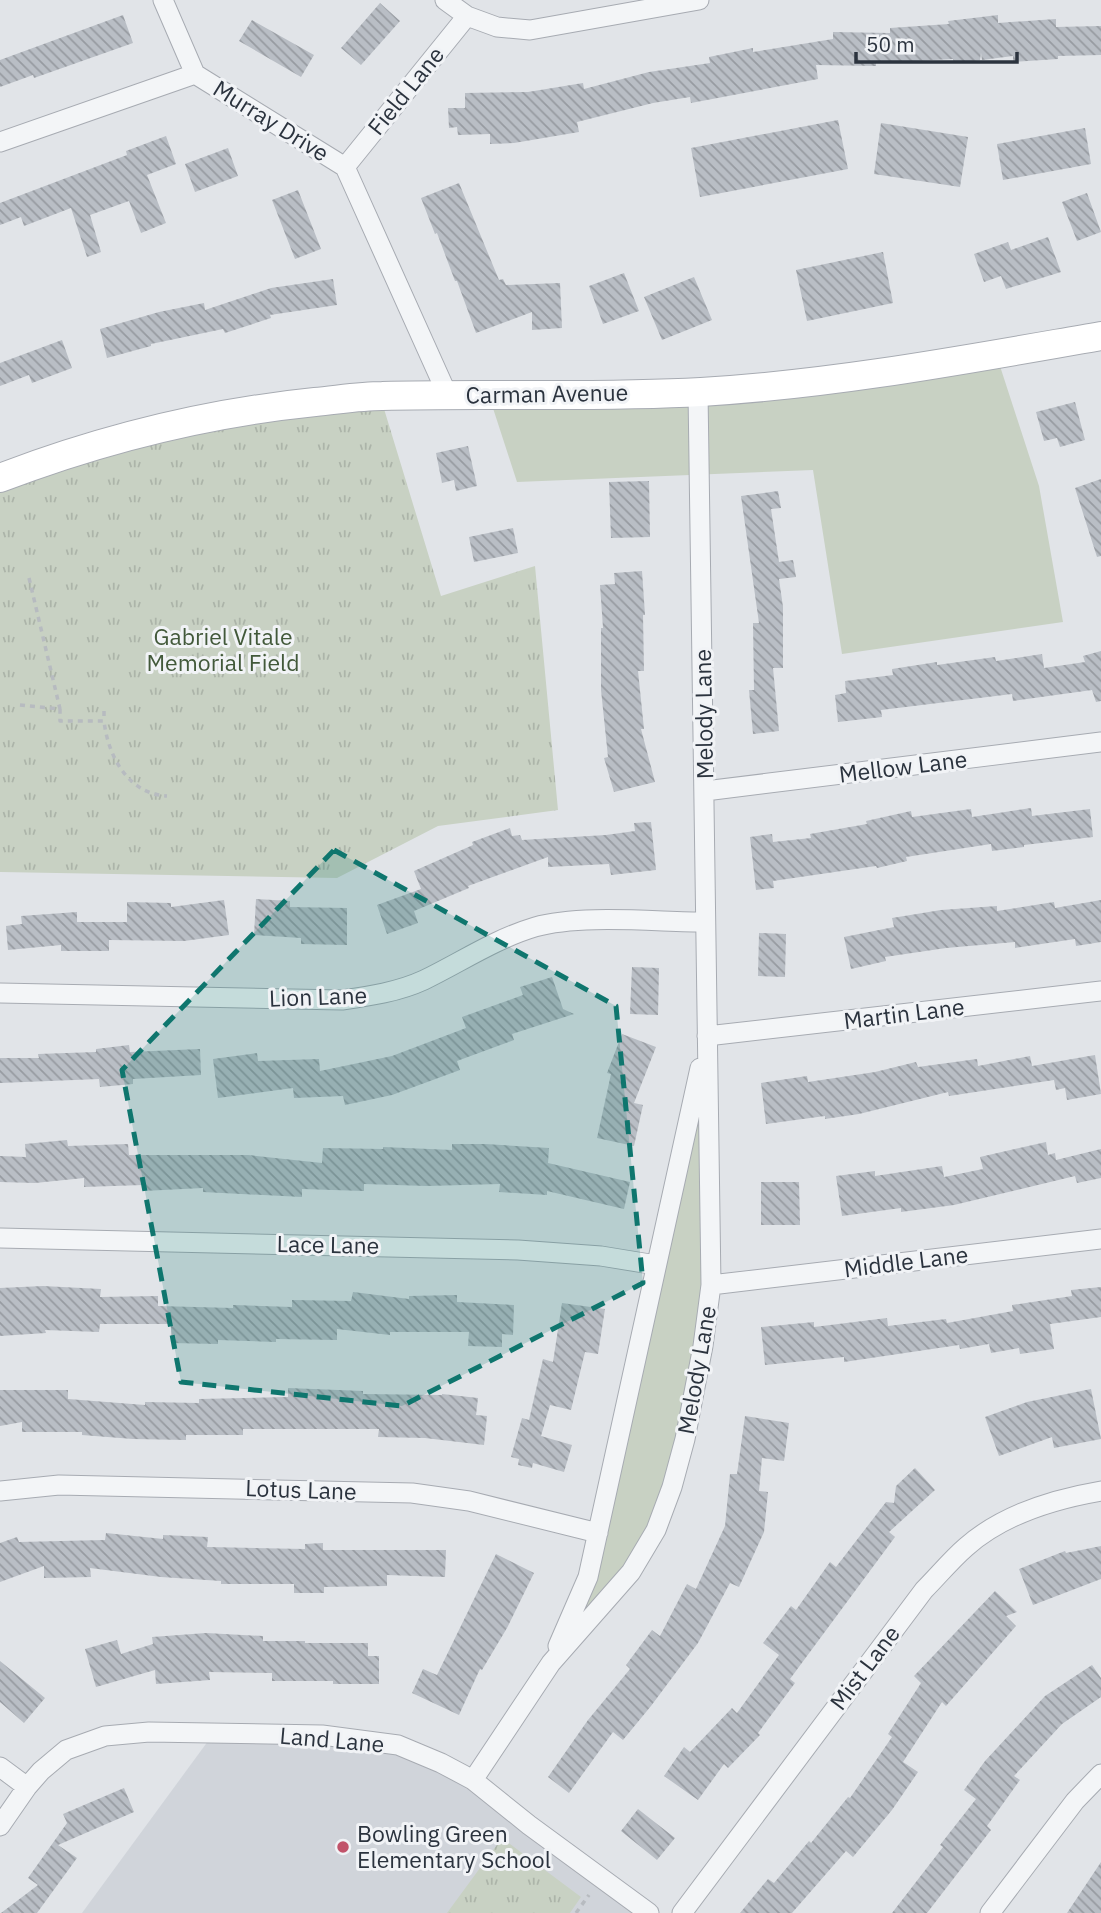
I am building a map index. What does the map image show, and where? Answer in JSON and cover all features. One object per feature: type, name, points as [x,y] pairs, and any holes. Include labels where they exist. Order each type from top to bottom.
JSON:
[{"type":"main road","name":"Carman Avenue","points":[[0,478],[59,455],[165,426],[263,407],[380,396],[698,392],[833,380],[1101,336]]},
{"type":"street","name":"Murray Drive","points":[[163,0],[195,74],[345,167],[448,396]]},
{"type":"street","points":[[445,0],[467,16],[498,27],[530,30],[699,0]]},
{"type":"street","name":"Field Lane","points":[[345,167],[467,16]]},
{"type":"street","points":[[0,142],[195,74]]},
{"type":"street","name":"Melody Lane","points":[[473,1780],[551,1663],[631,1572],[656,1530],[672,1488],[685,1439],[703,1346],[711,1285],[698,392]]},
{"type":"street","name":"Mellow Lane","points":[[705,791],[1101,742]]},
{"type":"street","name":"Lion Lane","points":[[0,993],[342,1000],[382,995],[422,981],[488,944],[536,927],[580,921],[705,922]]},
{"type":"street","name":"Martin Lane","points":[[707,1036],[1101,991]]},
{"type":"street","name":"Melody Lane","points":[[551,1663],[588,1577],[707,1036]]},
{"type":"street","name":"Lace Lane","points":[[0,1238],[519,1250],[601,1256],[656,1265]]},
{"type":"street","name":"Middle Lane","points":[[711,1285],[1101,1239]]},
{"type":"street","name":"Lotus Lane","points":[[0,1491],[59,1485],[412,1493],[469,1501],[598,1533]]},
{"type":"street","name":"Mist Lane","points":[[682,1913],[924,1590],[967,1546],[1014,1515],[1101,1490]]},
{"type":"street","name":"Land Lane","points":[[0,1826],[27,1787],[66,1750],[105,1736],[149,1732],[321,1735],[398,1745],[473,1780],[529,1825],[649,1913]]},
{"type":"street","points":[[0,1767],[27,1787]]},
{"type":"street","points":[[990,1913],[1075,1801],[1101,1774]]},
{"type":"path","points":[[29,578],[60,709],[60,721],[104,720]]},
{"type":"path","points":[[20,705],[60,709]]},
{"type":"path","points":[[104,711],[107,743],[114,760],[128,777],[153,795],[167,796]]},
{"type":"highlighted area","points":[[334,850],[616,1006],[643,1283],[402,1406],[181,1382],[122,1070]]},
{"type":"shaded area","name":"Bowling Green Elementary School","points":[[211,1737],[392,1749],[469,1781],[644,1913],[82,1913]]},
{"type":"green space","points":[[998,360],[1039,486],[1063,622],[842,654],[813,470],[517,482],[490,399]]},
{"type":"green space","name":"Gabriel Vitale Memorial Field","points":[[381,399],[441,596],[535,566],[558,810],[438,826],[337,878],[0,872],[0,483],[62,458]]},
{"type":"green space","points":[[705,1055],[708,1285],[669,1488],[629,1570],[562,1646]]},
{"type":"green space","points":[[502,1838],[581,1897],[570,1913],[447,1913]]},
{"type":"building","points":[[380,3],[400,21],[361,65],[341,48]]},
{"type":"building","points":[[123,15],[133,43],[34,78],[33,75],[0,87],[0,60]]},
{"type":"building","points":[[998,15],[998,23],[1056,19],[1056,27],[1101,26],[1101,55],[1058,56],[1058,59],[1013,62],[1013,56],[982,60],[981,53],[980,60],[954,63],[953,59],[876,63],[876,66],[816,65],[818,79],[691,103],[690,97],[653,103],[577,122],[579,132],[514,143],[490,144],[490,134],[458,135],[457,127],[449,128],[448,108],[465,108],[465,93],[528,92],[583,83],[584,89],[649,72],[710,63],[709,57],[753,48],[753,52],[833,39],[833,32],[890,33],[890,28],[949,24],[948,21]]},
{"type":"building","points":[[252,20],[314,55],[301,77],[239,41]]},
{"type":"building","points":[[838,120],[848,169],[700,197],[691,148]]},
{"type":"building","points":[[881,123],[968,137],[960,187],[874,174]]},
{"type":"building","points":[[1085,128],[1091,164],[1003,180],[997,144]]},
{"type":"building","points":[[166,136],[176,164],[147,175],[166,223],[141,233],[129,201],[90,215],[101,252],[87,257],[71,208],[24,226],[21,217],[0,225],[0,203],[127,155],[126,151]]},
{"type":"building","points":[[228,148],[238,176],[195,192],[185,164]]},
{"type":"building","points":[[459,183],[499,280],[503,279],[506,285],[560,283],[562,328],[532,330],[532,312],[476,333],[421,198]]},
{"type":"building","points":[[298,190],[321,249],[295,259],[272,200]]},
{"type":"building","points":[[1087,193],[1101,232],[1077,241],[1062,202]]},
{"type":"building","points":[[1048,237],[1061,272],[1006,289],[1001,276],[984,282],[974,254],[1008,242],[1011,250]]},
{"type":"building","points":[[883,252],[893,303],[807,321],[796,270]]},
{"type":"building","points":[[624,273],[639,311],[603,324],[589,286]]},
{"type":"building","points":[[694,277],[712,320],[662,340],[644,297]]},
{"type":"building","points":[[333,279],[337,305],[270,315],[271,318],[225,333],[223,329],[151,344],[107,358],[100,329],[159,312],[204,303],[205,310],[271,288]]},
{"type":"building","points":[[62,340],[72,368],[32,383],[29,375],[0,386],[0,363]]},
{"type":"building","points":[[1075,402],[1085,440],[1060,447],[1057,438],[1044,441],[1036,412]]},
{"type":"building","points":[[468,446],[477,486],[456,491],[454,480],[442,483],[436,453]]},
{"type":"building","points":[[1101,479],[1101,556],[1097,557],[1075,488]]},
{"type":"building","points":[[649,481],[650,537],[611,538],[609,482]]},
{"type":"building","points":[[778,491],[781,508],[771,509],[779,562],[793,560],[796,577],[779,579],[783,607],[783,668],[773,668],[779,731],[753,734],[749,690],[754,690],[753,623],[759,623],[741,496]]},
{"type":"building","points":[[513,528],[518,553],[474,562],[469,537]]},
{"type":"building","points":[[642,571],[645,615],[644,671],[638,671],[644,729],[641,729],[655,782],[614,792],[604,758],[608,757],[601,690],[603,628],[600,585],[615,584],[614,573]]},
{"type":"building","points":[[1101,651],[1101,701],[1096,702],[1092,690],[1013,701],[1012,694],[881,710],[882,717],[838,722],[835,695],[846,693],[845,681],[893,675],[892,669],[995,657],[996,661],[1042,654],[1044,668],[1085,662],[1083,656]]},
{"type":"building","points":[[1031,808],[1032,816],[1090,809],[1093,837],[992,851],[991,844],[906,857],[907,861],[877,868],[876,866],[773,881],[774,888],[756,890],[750,837],[772,834],[773,842],[811,838],[810,834],[867,824],[866,821],[911,811],[912,817],[971,809],[972,817]]},
{"type":"building","points":[[651,822],[656,870],[611,875],[609,864],[548,867],[548,857],[468,886],[469,888],[414,911],[418,923],[387,934],[377,905],[421,889],[414,871],[473,845],[472,842],[510,828],[512,836],[520,835],[522,840],[635,831],[634,823]]},
{"type":"building","points":[[256,899],[290,901],[290,907],[347,908],[347,945],[301,944],[301,938],[254,935]]},
{"type":"building","points":[[224,900],[229,935],[184,941],[109,940],[109,951],[61,951],[61,945],[8,950],[6,926],[22,924],[21,916],[77,912],[77,922],[127,922],[127,902],[171,903],[171,907]]},
{"type":"building","points":[[1101,900],[1101,942],[1076,946],[1075,939],[1015,948],[1015,942],[946,948],[885,957],[886,961],[851,969],[844,937],[894,927],[892,918],[941,910],[997,906],[997,911],[1054,902],[1055,908]]},
{"type":"building","points":[[759,933],[786,934],[785,977],[758,976]]},
{"type":"building","points":[[632,967],[659,968],[658,1015],[630,1014]]},
{"type":"building","points":[[552,977],[563,1009],[574,1014],[512,1034],[514,1040],[457,1061],[460,1070],[392,1095],[345,1105],[343,1096],[294,1098],[293,1088],[218,1098],[213,1059],[257,1053],[258,1061],[319,1059],[320,1071],[392,1056],[466,1028],[462,1017],[523,995],[520,987]]},
{"type":"building","points":[[622,1034],[656,1047],[634,1103],[643,1105],[634,1146],[597,1138],[611,1074],[607,1073]]},
{"type":"building","points":[[129,1045],[130,1052],[200,1049],[201,1075],[133,1079],[133,1084],[100,1087],[99,1079],[0,1083],[0,1058],[39,1058],[38,1054],[96,1052],[96,1049]]},
{"type":"building","points":[[1095,1055],[1101,1094],[1067,1100],[1065,1088],[1056,1090],[1054,1080],[949,1096],[948,1092],[859,1114],[766,1124],[761,1083],[807,1076],[808,1082],[875,1072],[916,1062],[918,1067],[977,1059],[978,1066],[1030,1056],[1032,1066]]},
{"type":"building","points":[[67,1140],[68,1146],[128,1144],[129,1155],[248,1155],[322,1163],[323,1148],[452,1150],[452,1144],[485,1144],[549,1148],[548,1163],[630,1182],[624,1209],[547,1191],[547,1195],[499,1192],[500,1184],[364,1184],[364,1191],[302,1189],[302,1197],[203,1192],[203,1188],[143,1191],[143,1185],[84,1187],[84,1178],[35,1183],[0,1182],[0,1156],[26,1157],[25,1144]]},
{"type":"building","points":[[1046,1142],[1048,1155],[1055,1153],[1056,1160],[1101,1149],[1101,1178],[1077,1183],[1075,1176],[954,1205],[901,1212],[901,1208],[842,1216],[836,1176],[875,1171],[875,1176],[942,1166],[944,1177],[983,1169],[980,1157]]},
{"type":"building","points":[[761,1182],[799,1182],[800,1225],[761,1225]]},
{"type":"building","points":[[43,1286],[101,1289],[100,1297],[158,1296],[158,1306],[233,1308],[233,1305],[292,1307],[292,1300],[351,1301],[353,1292],[409,1299],[409,1296],[457,1295],[457,1302],[514,1305],[513,1335],[502,1334],[502,1347],[468,1346],[469,1332],[390,1332],[390,1335],[337,1329],[337,1340],[218,1340],[218,1344],[171,1343],[171,1324],[100,1324],[99,1332],[45,1330],[46,1333],[0,1336],[0,1288]]},
{"type":"building","points":[[1101,1287],[1101,1317],[1050,1324],[1054,1349],[1020,1354],[1019,1348],[991,1353],[989,1344],[960,1349],[959,1345],[844,1362],[844,1357],[765,1365],[761,1327],[814,1322],[814,1327],[887,1318],[888,1326],[946,1319],[947,1323],[1013,1311],[1012,1305],[1072,1296],[1071,1290]]},
{"type":"building","points":[[562,1303],[605,1309],[598,1354],[585,1352],[571,1410],[550,1405],[541,1436],[572,1445],[564,1472],[533,1463],[532,1468],[518,1465],[519,1459],[511,1457],[522,1418],[529,1420],[543,1359],[553,1362]]},
{"type":"building","points":[[288,1388],[363,1391],[363,1394],[442,1394],[478,1398],[476,1415],[487,1416],[484,1445],[425,1438],[378,1437],[379,1429],[243,1429],[243,1435],[186,1435],[186,1440],[133,1439],[82,1435],[82,1432],[22,1432],[22,1422],[0,1426],[0,1390],[68,1390],[68,1399],[145,1405],[145,1402],[199,1403],[199,1399],[288,1397]]},
{"type":"building","points":[[1091,1389],[1101,1439],[1054,1448],[1052,1437],[999,1456],[985,1417],[1027,1402]]},
{"type":"building","points":[[745,1416],[789,1423],[784,1461],[762,1458],[759,1491],[768,1492],[764,1532],[739,1587],[730,1583],[698,1643],[651,1706],[623,1740],[613,1732],[569,1793],[548,1777],[588,1720],[630,1669],[626,1665],[652,1630],[660,1636],[687,1584],[696,1589],[725,1526],[730,1474],[737,1474]]},
{"type":"building","points":[[915,1468],[935,1490],[889,1532],[895,1537],[790,1679],[795,1683],[758,1733],[760,1735],[728,1768],[724,1764],[698,1800],[664,1776],[684,1747],[690,1752],[732,1708],[737,1713],[779,1655],[763,1643],[791,1606],[796,1610],[830,1562],[836,1567],[886,1502],[894,1503],[896,1486]]},
{"type":"building","points":[[106,1533],[163,1539],[163,1535],[208,1537],[207,1547],[305,1549],[305,1544],[323,1543],[323,1550],[446,1550],[445,1577],[387,1575],[387,1586],[324,1587],[324,1593],[294,1593],[294,1584],[221,1584],[221,1581],[90,1568],[91,1577],[44,1578],[44,1566],[0,1582],[0,1543],[17,1537],[19,1542],[105,1540]]},
{"type":"building","points":[[1101,1546],[1101,1579],[1033,1605],[1019,1569],[1065,1551],[1066,1553]]},
{"type":"building","points":[[496,1554],[534,1573],[507,1628],[482,1670],[480,1669],[459,1715],[412,1693],[423,1669],[437,1675]]},
{"type":"building","points":[[995,1591],[1017,1612],[1006,1616],[1016,1626],[946,1706],[942,1702],[903,1762],[918,1772],[892,1810],[853,1857],[846,1851],[792,1913],[740,1913],[768,1879],[774,1883],[848,1797],[850,1798],[892,1737],[888,1734],[921,1683],[914,1676]]},
{"type":"building","points":[[206,1633],[263,1636],[263,1641],[368,1643],[368,1656],[379,1656],[379,1684],[272,1681],[272,1673],[209,1672],[210,1680],[156,1684],[155,1670],[96,1687],[85,1649],[117,1640],[121,1654],[153,1644],[152,1637]]},
{"type":"building","points":[[0,1661],[45,1698],[24,1723],[0,1702]]},
{"type":"building","points":[[1092,1665],[1101,1678],[1101,1697],[1062,1724],[1014,1776],[1020,1780],[987,1826],[991,1830],[927,1913],[892,1913],[976,1799],[964,1790],[985,1761],[1045,1696]]},
{"type":"building","points":[[124,1788],[134,1812],[58,1845],[77,1858],[37,1913],[1,1913],[38,1885],[28,1878],[67,1823],[63,1814]]},
{"type":"building","points":[[638,1809],[675,1838],[657,1860],[621,1831]]},
{"type":"building","points":[[1101,1862],[1101,1913],[1067,1913]]},
{"type":"place","name":"Bowling Green Elementary School","points":[[343,1847]]}]
